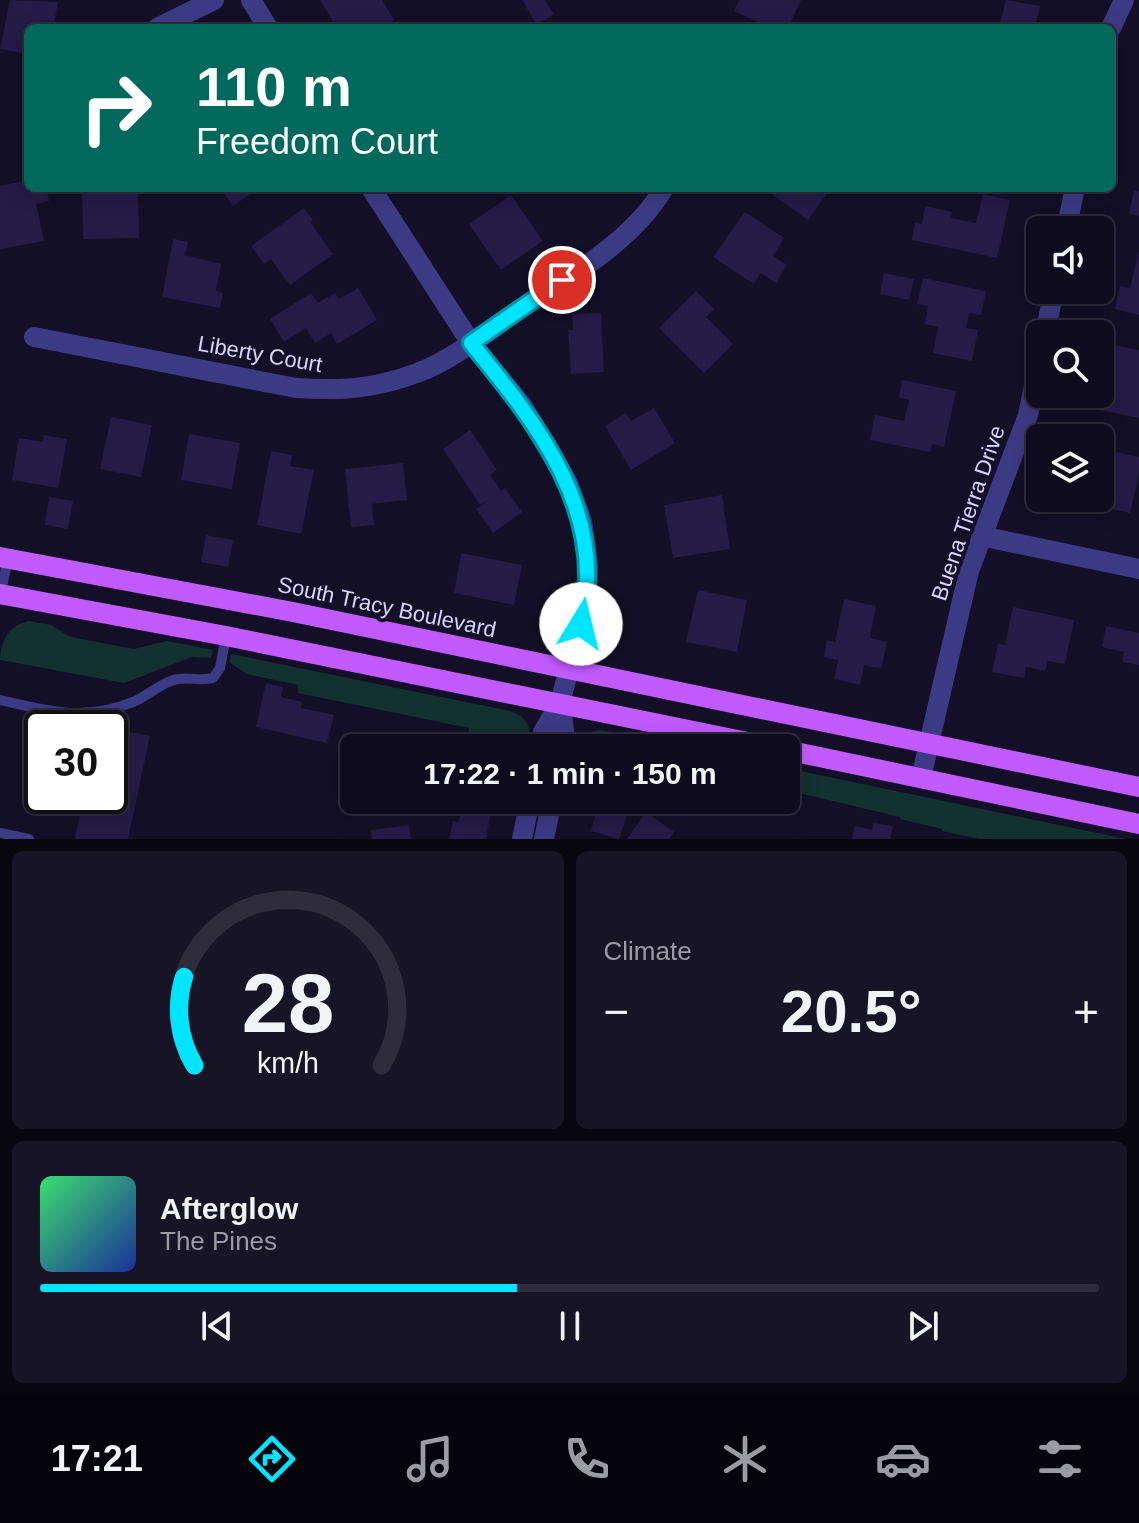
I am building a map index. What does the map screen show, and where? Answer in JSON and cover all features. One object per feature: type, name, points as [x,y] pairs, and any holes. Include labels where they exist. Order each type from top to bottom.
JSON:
[{"type":"main road","name":"South Tracy Boulevard","points":[[4,558],[293,612],[1139,787]]},
{"type":"main road","points":[[0,594],[226,636],[709,734]]},
{"type":"main road","points":[[800,753],[1139,824]]},
{"type":"street","points":[[165,24],[214,0]]},
{"type":"street","points":[[251,0],[266,24]]},
{"type":"street","points":[[1113,24],[1124,0]]},
{"type":"street","points":[[374,192],[471,343],[522,405],[568,483],[582,521],[588,565],[587,601],[560,703],[543,734]]},
{"type":"street","name":"Liberty Court","points":[[34,337],[296,388],[338,391],[378,385],[420,372],[471,343],[608,249],[637,224],[661,192]]},
{"type":"street","points":[[1069,216],[1074,192]]},
{"type":"street","name":"Buena Tierra Drive","points":[[921,778],[969,571],[1029,408]]},
{"type":"street","points":[[981,536],[1139,569]]},
{"type":"street","points":[[560,703],[565,734]]},
{"type":"street","points":[[522,839],[527,814]]},
{"type":"street","points":[[544,839],[549,814]]},
{"type":"lane","points":[[0,594],[4,558]]},
{"type":"lane","points":[[0,700],[71,715],[83,715],[133,702],[171,681],[213,678],[220,668],[226,636]]},
{"type":"lane","points":[[0,833],[29,839]]},
{"type":"green space","points":[[29,621],[51,625],[70,637],[134,649],[167,641],[213,650],[211,658],[192,657],[124,683],[0,660],[7,634]]},
{"type":"green space","points":[[231,654],[510,711],[528,724],[530,734],[473,734],[468,733],[469,728],[298,693],[298,685],[247,674],[229,662]]},
{"type":"green space","points":[[598,730],[621,734],[584,734]]},
{"type":"green space","points":[[800,771],[1126,839],[980,839],[800,793]]},
{"type":"building","points":[[10,0],[58,2],[54,24],[24,24],[24,53],[0,49]]},
{"type":"building","points":[[320,0],[382,0],[394,20],[388,24],[335,24]]},
{"type":"building","points":[[522,0],[545,0],[554,14],[536,24]]},
{"type":"building","points":[[739,0],[801,0],[790,24],[763,24],[734,11]]},
{"type":"building","points":[[1006,0],[1040,6],[1036,24],[1000,24]]},
{"type":"building","points":[[24,181],[24,192],[47,192],[49,201],[36,204],[44,241],[0,249],[0,186]]},
{"type":"building","points":[[1134,190],[1139,191],[1139,216],[1129,214]]},
{"type":"building","points":[[82,192],[138,192],[139,238],[83,239]]},
{"type":"building","points":[[223,192],[253,192],[233,206]]},
{"type":"building","points":[[771,192],[828,192],[808,220]]},
{"type":"building","points":[[983,194],[1010,200],[997,258],[912,240],[915,223],[922,224],[925,206],[952,212],[951,218],[976,223]]},
{"type":"building","points":[[511,195],[543,241],[501,270],[469,224]]},
{"type":"building","points":[[304,208],[333,254],[290,285],[271,259],[264,264],[251,246]]},
{"type":"building","points":[[745,212],[784,238],[773,256],[787,265],[776,283],[761,273],[754,284],[713,257]]},
{"type":"building","points":[[173,239],[188,242],[185,255],[221,264],[216,291],[223,293],[220,308],[162,297]]},
{"type":"building","points":[[1138,255],[1139,315],[1115,309],[1120,286],[1130,288]]},
{"type":"building","points":[[884,273],[914,279],[909,300],[880,294]]},
{"type":"building","points":[[923,278],[986,291],[981,315],[969,313],[966,328],[978,330],[972,361],[933,353],[938,327],[925,324],[928,306],[917,304]]},
{"type":"building","points":[[358,288],[377,320],[337,344],[331,333],[315,343],[306,328],[284,342],[270,319],[311,293],[318,303],[335,293],[339,299]]},
{"type":"building","points":[[696,291],[714,309],[706,317],[733,344],[704,373],[659,328]]},
{"type":"building","points":[[601,313],[604,372],[571,374],[568,330],[573,330],[572,314]]},
{"type":"building","points":[[1114,345],[1139,350],[1139,418],[1095,409],[1114,408]]},
{"type":"building","points":[[902,380],[956,391],[944,447],[932,444],[930,452],[870,440],[875,415],[904,421],[909,400],[899,397]]},
{"type":"building","points":[[654,408],[675,443],[631,470],[605,426],[626,413],[631,421]]},
{"type":"building","points":[[111,417],[152,425],[141,477],[100,469]]},
{"type":"building","points":[[470,430],[497,470],[490,475],[501,491],[505,488],[522,512],[493,533],[476,509],[490,499],[480,505],[443,449]]},
{"type":"building","points":[[189,434],[240,443],[232,489],[181,480]]},
{"type":"building","points":[[44,435],[67,439],[58,488],[12,480],[19,438],[43,442]]},
{"type":"building","points":[[271,451],[292,455],[290,466],[314,470],[301,534],[257,525]]},
{"type":"building","points":[[1114,452],[1139,457],[1139,473],[1130,513],[1114,509]]},
{"type":"building","points":[[403,463],[407,500],[372,504],[374,525],[351,527],[345,469]]},
{"type":"building","points":[[722,495],[730,549],[673,558],[664,505]]},
{"type":"building","points":[[49,497],[73,501],[68,529],[45,525]]},
{"type":"building","points":[[206,535],[233,540],[228,567],[201,562]]},
{"type":"building","points":[[461,553],[522,565],[514,605],[454,593]]},
{"type":"building","points":[[698,590],[747,600],[737,652],[686,642]]},
{"type":"building","points":[[844,599],[876,606],[870,638],[887,642],[881,669],[864,665],[860,685],[834,679],[838,660],[824,657],[827,640],[835,642]]},
{"type":"building","points":[[1013,607],[1074,620],[1065,664],[1048,661],[1045,671],[1026,667],[1024,678],[992,672],[998,643],[1005,645]]},
{"type":"building","points":[[1106,626],[1139,633],[1139,665],[1122,662],[1124,652],[1102,647]]},
{"type":"building","points":[[266,683],[283,687],[281,697],[302,702],[301,708],[334,715],[327,743],[256,727]]},
{"type":"building","points":[[128,732],[150,736],[128,839],[75,839],[80,814],[128,814]]},
{"type":"building","points":[[461,814],[491,814],[486,839],[449,839],[453,821],[459,822]]},
{"type":"building","points":[[586,814],[627,814],[619,839],[591,831],[595,817]]},
{"type":"building","points":[[645,814],[674,832],[669,839],[627,839]]},
{"type":"building","points":[[873,823],[893,826],[890,839],[852,839],[855,826],[872,830]]},
{"type":"building","points":[[409,825],[411,839],[372,839],[371,830]]},
{"type":"route","points":[[562,280],[471,343],[522,405],[568,483],[582,521],[588,565],[587,601],[581,624]]}]
